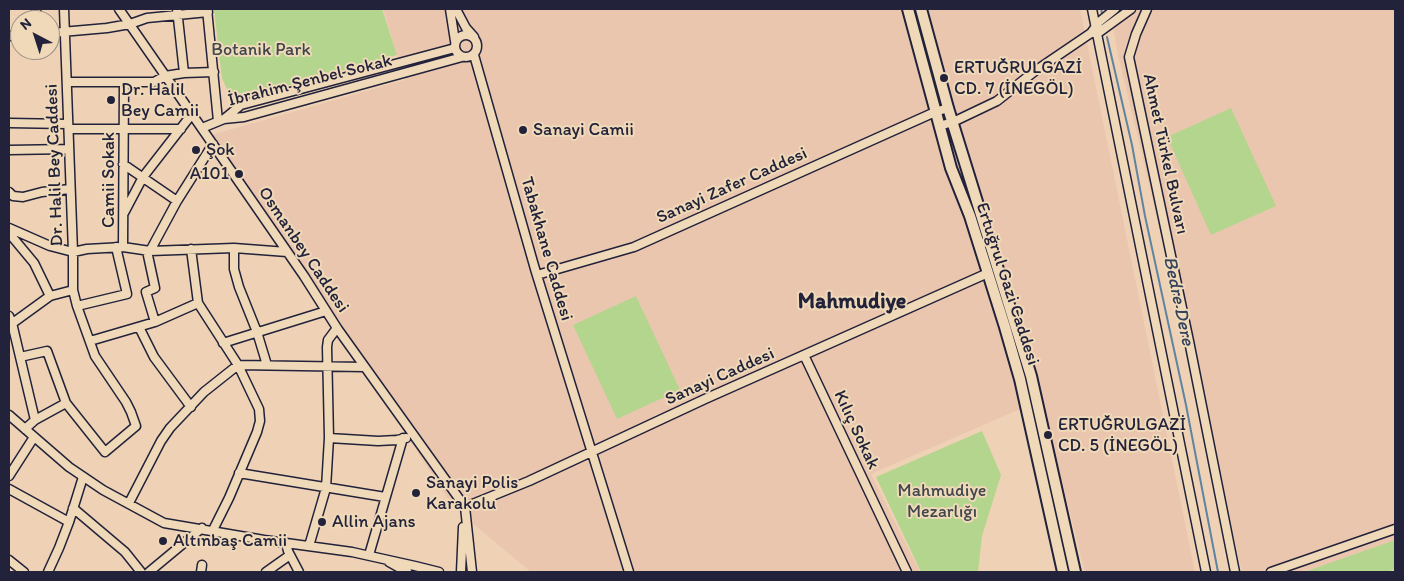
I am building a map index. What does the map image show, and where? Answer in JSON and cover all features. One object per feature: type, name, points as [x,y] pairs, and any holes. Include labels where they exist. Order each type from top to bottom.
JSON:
[{"type":"main road","name":"Ertuğrul Gazi Caddesi","points":[[908,9],[951,168],[970,216],[1020,379],[1064,572]]},
{"type":"main road","name":"Ertuğrul Gazi Caddesi","points":[[921,9],[948,108],[1031,376],[1075,572]]},
{"type":"main road","points":[[988,273],[998,269]]},
{"type":"street","name":"Dr. Halil Bey Caddesi","points":[[64,9],[73,290],[95,356],[128,407],[136,426],[105,452],[66,403]]},
{"type":"street","name":"Osmanbey Caddesi","points":[[119,9],[364,367],[465,507],[472,572]]},
{"type":"street","points":[[146,9],[147,18]]},
{"type":"street","points":[[450,9],[456,52],[462,57],[470,57],[474,55],[478,45],[456,9]]},
{"type":"street","points":[[1092,9],[1206,572]]},
{"type":"street","points":[[1095,31],[1115,9]]},
{"type":"street","points":[[939,126],[953,122],[998,101],[1036,71],[1131,9]]},
{"type":"street","name":"Ahmet Türkel Bulvarı","points":[[1147,9],[1136,34],[1129,57],[1236,572]]},
{"type":"street","points":[[60,32],[107,28],[177,12],[208,10],[221,120],[202,128]]},
{"type":"street","points":[[177,12],[184,73]]},
{"type":"street","points":[[455,45],[461,36],[465,34],[475,38]]},
{"type":"street","name":"İbrahim Şenbel Sokak","points":[[221,120],[241,106],[455,45]]},
{"type":"street","name":"Tabakhane Caddesi","points":[[474,55],[537,275],[629,572]]},
{"type":"street","name":"İbrahim Şenbel Sokak","points":[[221,120],[244,116],[462,57]]},
{"type":"street","points":[[67,82],[154,82],[165,76],[214,72]]},
{"type":"street","points":[[334,81],[336,91]]},
{"type":"street","name":"Camii Sokak","points":[[77,306],[127,294],[120,247],[124,214],[124,82]]},
{"type":"street","name":"Sanayi Zafer Caddesi","points":[[537,275],[634,247],[935,112],[948,108]]},
{"type":"street","points":[[124,214],[143,178],[192,114]]},
{"type":"street","points":[[9,123],[69,127],[181,128]]},
{"type":"street","points":[[155,322],[146,292],[155,288],[149,251],[177,201],[213,144]]},
{"type":"street","points":[[9,150],[69,149]]},
{"type":"street","points":[[124,164],[177,201]]},
{"type":"street","points":[[9,192],[13,196],[23,197],[42,192],[70,189]]},
{"type":"street","points":[[9,228],[50,246],[73,252],[87,249],[120,247],[149,251],[234,248],[287,252]]},
{"type":"street","points":[[10,237],[34,263],[50,296]]},
{"type":"street","points":[[234,248],[234,269],[239,287],[268,365]]},
{"type":"street","points":[[191,249],[198,303],[238,366],[259,409],[260,421],[257,432],[214,530]]},
{"type":"street","name":"Sanayi Caddesi","points":[[465,507],[529,481],[697,403],[988,273]]},
{"type":"street","points":[[34,420],[10,322],[50,296],[73,290]]},
{"type":"street","points":[[90,342],[155,322],[198,303]]},
{"type":"street","points":[[223,342],[326,311]]},
{"type":"street","points":[[140,327],[154,357],[191,406]]},
{"type":"street","points":[[309,546],[326,488],[329,438],[328,340],[337,328]]},
{"type":"street","points":[[20,357],[47,351],[66,403],[34,420],[25,429]]},
{"type":"street","name":"Kılıç Sokak","points":[[804,355],[907,572]]},
{"type":"street","points":[[129,503],[165,434],[175,421],[204,392],[238,366],[364,367]]},
{"type":"street","points":[[9,415],[69,468],[103,490],[164,523],[369,555],[439,572]]},
{"type":"street","points":[[329,438],[378,441],[397,440],[414,436]]},
{"type":"street","points":[[9,476],[34,437]]},
{"type":"street","points":[[369,555],[403,438]]},
{"type":"street","points":[[239,473],[385,497]]},
{"type":"street","points":[[48,572],[69,522],[83,477]]},
{"type":"street","points":[[9,489],[69,522]]},
{"type":"street","points":[[460,572],[465,507]]},
{"type":"street","points":[[73,508],[125,552],[141,572]]},
{"type":"street","points":[[149,572],[202,528]]},
{"type":"street","points":[[1271,572],[1395,529]]},
{"type":"street","points":[[286,543],[298,572]]},
{"type":"street","points":[[266,572],[290,555]]},
{"type":"street","points":[[381,558],[407,572]]},
{"type":"street","points":[[9,560],[24,572]]},
{"type":"shaded area","points":[[383,9],[1080,9],[1195,572],[1085,572],[1041,400],[871,474],[920,572],[531,572],[454,508],[211,135],[405,80]]},
{"type":"shaded area","points":[[1110,9],[1395,9],[1395,543],[1302,572],[1242,572],[1118,55]]},
{"type":"green space","name":"Botanik Park","points":[[214,9],[382,9],[397,55],[232,101],[222,78]]},
{"type":"green space","points":[[1231,108],[1276,206],[1211,235],[1167,137]]},
{"type":"green space","points":[[636,296],[680,390],[617,419],[573,325]]},
{"type":"green space","name":"Mahmudiye Mezarlığı","points":[[982,431],[1001,475],[982,536],[978,572],[921,572],[876,477]]},
{"type":"green space","points":[[1395,540],[1395,569],[1387,572],[1304,572]]},
{"type":"waterway","name":"Bedre Dere","points":[[1101,9],[1102,13]]},
{"type":"waterway","name":"Bedre Dere","points":[[1107,37],[1132,145],[1145,216],[1186,405],[1218,572]]},
{"type":"place","name":"ERTUĞRULGAZİ CD. 7 (İNEGÖL)","points":[[944,78]]},
{"type":"place","name":"Dr. Halil Bey Camii","points":[[111,100]]},
{"type":"place","name":"Sanayi Camii","points":[[523,130]]},
{"type":"place","name":"Şok","points":[[196,150]]},
{"type":"place","name":"A101","points":[[239,174]]},
{"type":"place","name":"ERTUĞRULGAZİ CD. 5 (İNEGÖL)","points":[[1048,435]]},
{"type":"place","name":"Sanayi Polis Karakolu","points":[[416,493]]},
{"type":"place","name":"Allin Ajans","points":[[322,522]]},
{"type":"place","name":"Altınbaş Camii","points":[[163,541]]},
{"type":"district","name":"Mahmudiye","points":[[852,302]]}]
